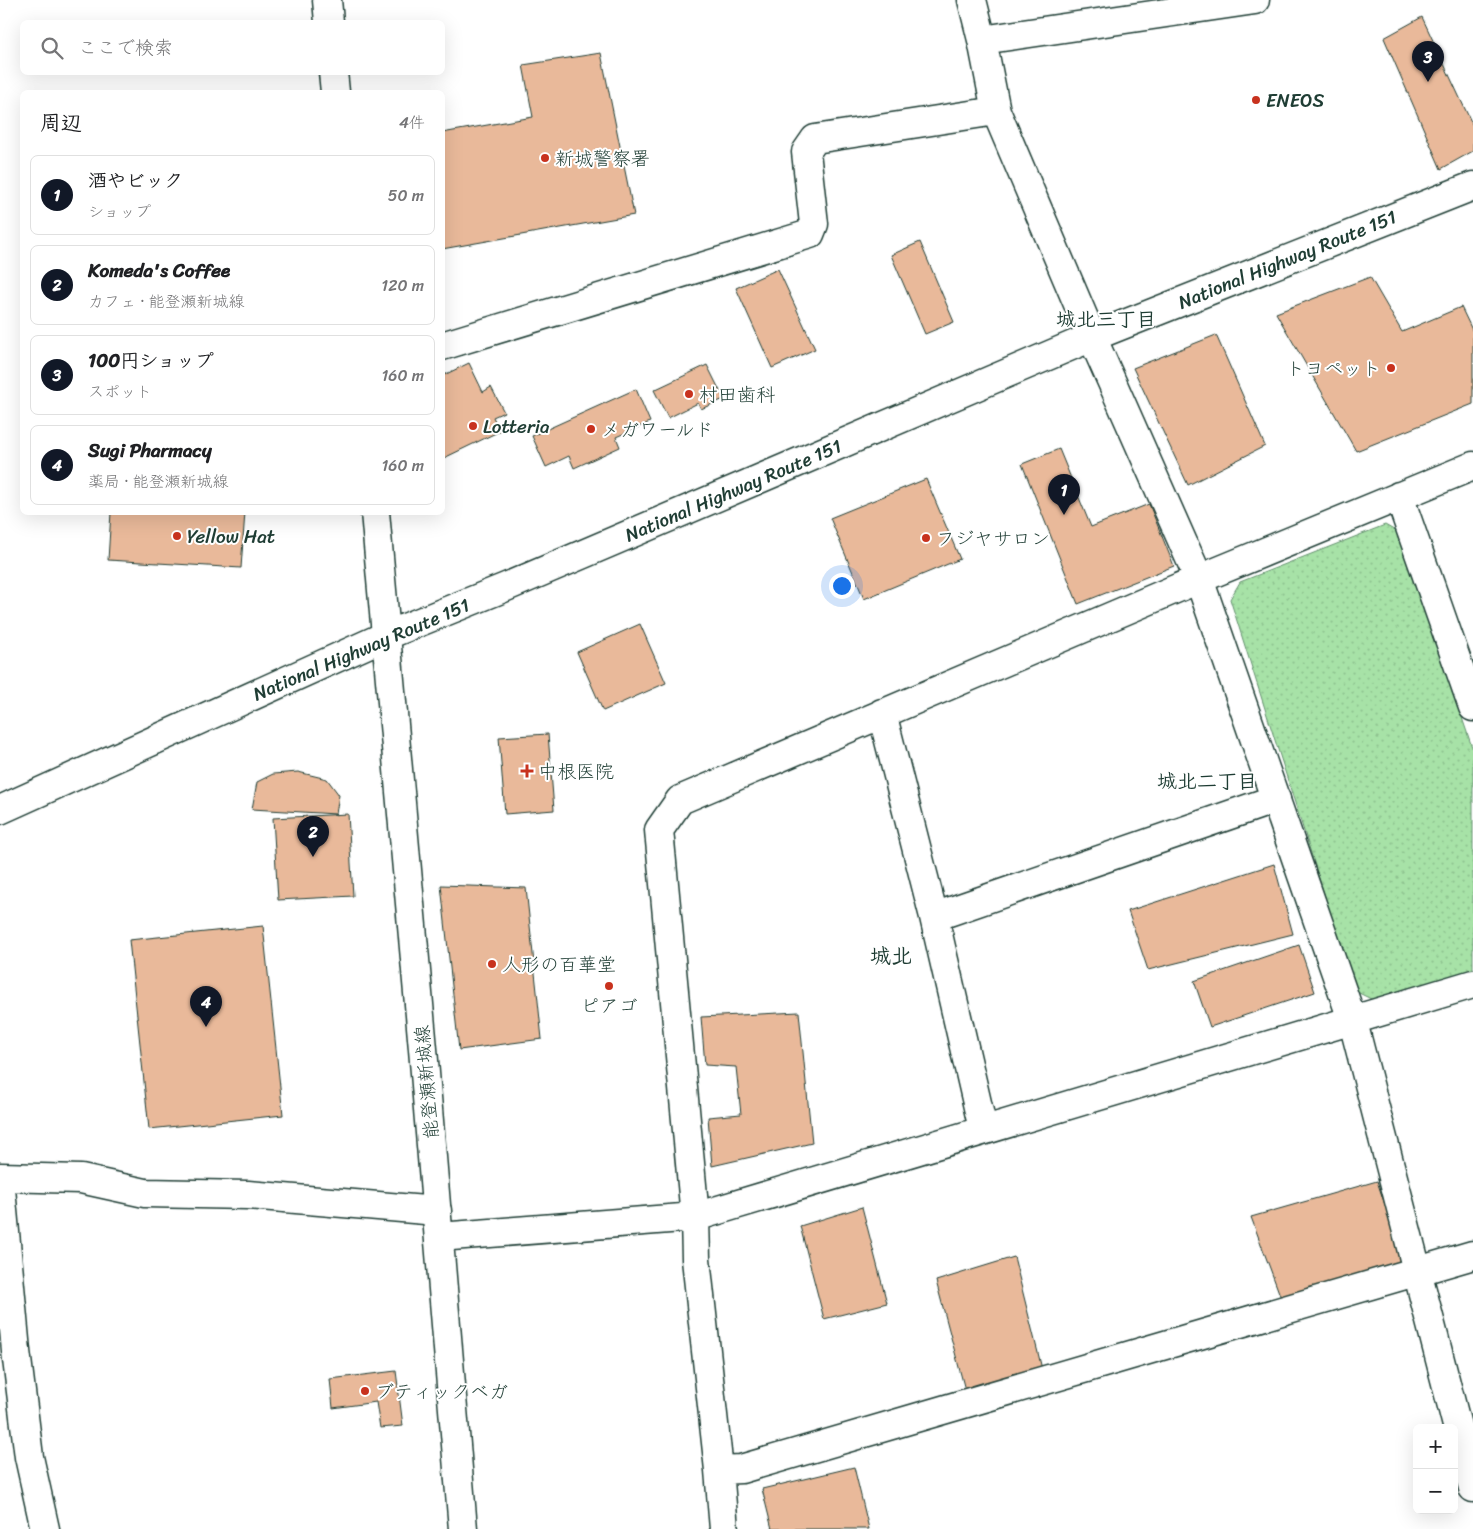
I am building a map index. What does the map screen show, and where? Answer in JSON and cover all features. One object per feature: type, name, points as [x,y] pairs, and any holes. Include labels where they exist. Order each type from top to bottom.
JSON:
[{"type":"main road","points":[[327,0],[329,20]]},
{"type":"main road","points":[[972,0],[996,111],[1092,337],[1199,579],[1353,1022],[1473,1488]]},
{"type":"main road","points":[[982,40],[1255,0]]},
{"type":"main road","points":[[333,75],[336,90]]},
{"type":"main road","points":[[445,345],[810,234],[814,224],[806,152],[816,139],[996,111]]},
{"type":"main road","name":"National Highway Route 151","points":[[0,810],[385,636],[506,587],[1092,337],[1311,248],[1473,186]]},
{"type":"main road","points":[[724,1529],[696,1259],[695,1217],[659,830],[680,800],[1199,579],[1473,466]]},
{"type":"main road","points":[[1399,496],[1473,707]]},
{"type":"main road","name":"能登瀬新城線","points":[[375,515],[437,1210],[463,1529]]},
{"type":"main road","points":[[882,713],[934,917],[983,1129]]},
{"type":"main road","points":[[934,917],[1276,799]]},
{"type":"main road","points":[[439,1237],[695,1217],[983,1129],[1353,1022],[1473,984]]},
{"type":"main road","points":[[45,1529],[29,1457],[24,1418],[0,1177],[81,1179],[146,1193],[248,1195],[437,1210]]},
{"type":"main road","points":[[719,1470],[741,1469],[1473,1255]]},
{"type":"green space","points":[[1385,525],[1399,533],[1473,750],[1473,974],[1377,1002],[1355,991],[1230,599],[1240,582]]},
{"type":"building","points":[[1422,17],[1473,126],[1473,151],[1441,169],[1384,38]]},
{"type":"building","points":[[601,53],[634,215],[445,248],[445,132],[533,117],[523,65]]},
{"type":"building","points":[[920,242],[954,322],[925,334],[891,255]]},
{"type":"building","points":[[778,269],[815,349],[772,368],[736,288]]},
{"type":"building","name":"トヨペット","points":[[1370,277],[1402,332],[1461,307],[1473,332],[1473,404],[1356,451],[1276,313]]},
{"type":"building","points":[[1216,335],[1265,446],[1188,485],[1133,368]]},
{"type":"building","points":[[469,363],[483,392],[491,387],[504,412],[493,417],[500,431],[445,458],[445,375]]},
{"type":"building","name":"村田歯科","points":[[707,365],[724,399],[701,409],[698,403],[668,418],[654,390]]},
{"type":"building","name":"メガワールド","points":[[636,389],[650,422],[616,437],[620,447],[574,468],[569,456],[546,467],[532,436]]},
{"type":"building","points":[[1059,449],[1091,527],[1149,504],[1174,566],[1078,604],[1022,464]]},
{"type":"building","points":[[926,479],[960,559],[864,599],[830,518]]},
{"type":"building","name":"Yellow Hat","points":[[111,515],[245,515],[241,568],[108,560]]},
{"type":"building","points":[[640,624],[666,683],[603,711],[577,652]]},
{"type":"building","points":[[548,734],[554,810],[505,814],[499,737]]},
{"type":"building","points":[[298,772],[327,779],[339,795],[336,814],[252,809],[257,782],[273,774]]},
{"type":"building","points":[[348,814],[353,896],[278,900],[273,818]]},
{"type":"building","points":[[1274,864],[1293,934],[1148,970],[1128,911]]},
{"type":"building","name":"人形の百華堂","points":[[441,885],[526,888],[542,1039],[459,1050]]},
{"type":"building","points":[[263,926],[283,1115],[149,1129],[129,940]]},
{"type":"building","points":[[1299,945],[1315,992],[1210,1027],[1194,981]]},
{"type":"building","points":[[799,1012],[812,1143],[712,1166],[708,1117],[741,1114],[736,1067],[705,1065],[701,1017]]},
{"type":"building","points":[[1377,1181],[1405,1264],[1281,1298],[1251,1217]]},
{"type":"building","points":[[862,1207],[887,1303],[824,1319],[800,1226]]},
{"type":"building","points":[[1014,1257],[1043,1373],[965,1390],[936,1281]]},
{"type":"building","name":"ブティックベガ","points":[[396,1371],[403,1426],[380,1428],[376,1402],[333,1408],[330,1379]]},
{"type":"building","points":[[854,1467],[869,1529],[772,1529],[762,1489]]},
{"type":"place","name":"100円ショップ","points":[[1428,82]]},
{"type":"place","name":"ENEOS","points":[[1256,100]]},
{"type":"place","name":"新城警察署","points":[[545,158]]},
{"type":"place","name":"トヨペット","points":[[1391,368]]},
{"type":"place","name":"村田歯科","points":[[689,394]]},
{"type":"place","name":"Lotteria","points":[[473,426]]},
{"type":"place","name":"メガワールド","points":[[591,429]]},
{"type":"place","name":"酒やビック","points":[[1064,515]]},
{"type":"place","name":"Yellow Hat","points":[[177,536]]},
{"type":"place","name":"フジヤサロン","points":[[926,538]]},
{"type":"place","name":"中根医院","points":[[527,771]]},
{"type":"place","name":"Komeda's Coffee","points":[[313,857]]},
{"type":"place","name":"人形の百華堂","points":[[492,964]]},
{"type":"place","name":"ピアゴ","points":[[609,986]]},
{"type":"place","name":"Sugi Pharmacy","points":[[206,1027]]},
{"type":"place","name":"ブティックベガ","points":[[365,1391]]},
{"type":"district","name":"城北三丁目","points":[[1106,319]]},
{"type":"district","name":"城北二丁目","points":[[1207,781]]},
{"type":"district","name":"城北","points":[[891,956]]}]
